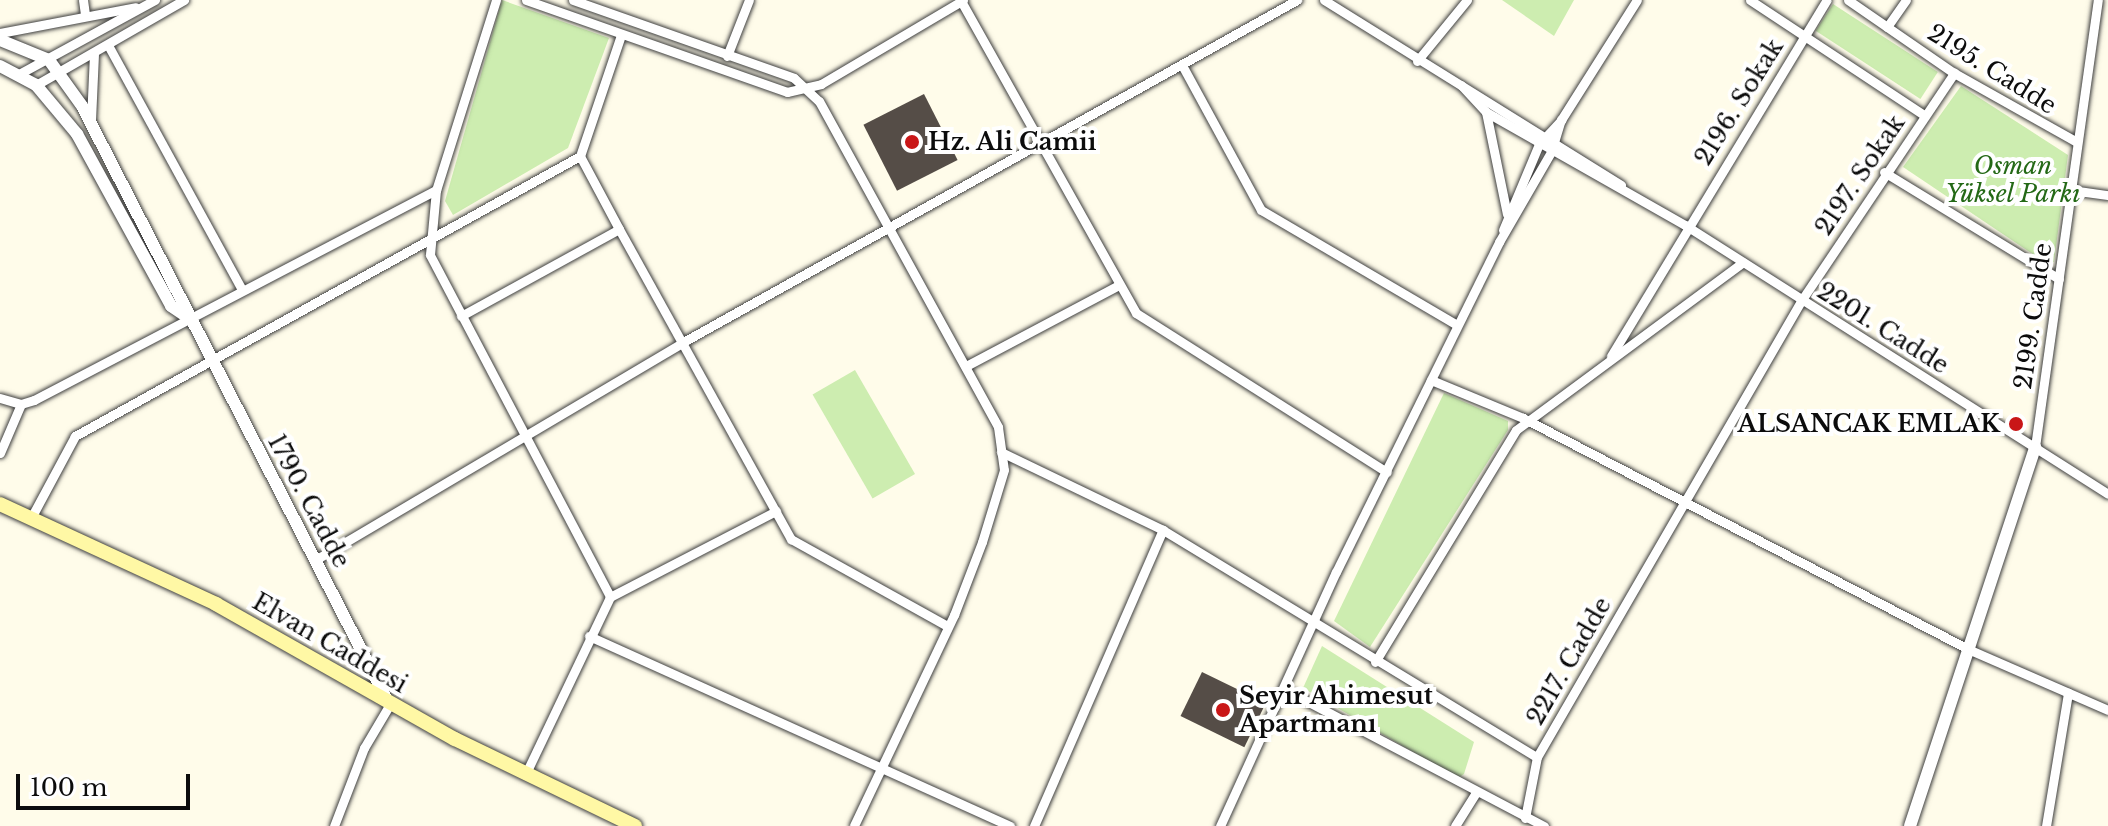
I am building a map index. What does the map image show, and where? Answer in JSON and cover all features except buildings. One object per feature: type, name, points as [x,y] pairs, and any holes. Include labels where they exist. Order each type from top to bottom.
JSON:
[{"type":"main road","name":"Elvan Caddesi","points":[[0,504],[216,604],[390,704],[525,775],[635,826]]},
{"type":"street","points":[[83,0],[85,15]]},
{"type":"street","points":[[19,74],[155,0]]},
{"type":"street","points":[[36,85],[184,0]]},
{"type":"street","points":[[496,0],[436,190],[430,237],[434,266],[527,433],[610,597]]},
{"type":"street","points":[[526,0],[787,92],[803,91],[962,0],[1119,285],[1148,324],[1387,472]]},
{"type":"street","points":[[573,0],[794,78],[803,91],[830,115],[998,427],[1004,470],[982,542],[947,626],[854,826]]},
{"type":"street","points":[[727,56],[749,0]]},
{"type":"street","points":[[315,560],[685,341],[1045,146],[1297,0]]},
{"type":"street","name":"2201. Cadde","points":[[1324,0],[1417,61],[1546,132],[1637,196]]},
{"type":"street","points":[[1499,242],[1539,144],[1546,132],[1561,120],[1637,0]]},
{"type":"street","points":[[1750,0],[1924,115]]},
{"type":"street","name":"2196. Sokak","points":[[1610,358],[1685,225],[1827,0]]},
{"type":"street","name":"2195. Cadde","points":[[1848,0],[1954,73],[2077,142]]},
{"type":"street","points":[[1887,27],[1906,0]]},
{"type":"street","name":"2199. Cadde","points":[[2035,447],[2098,0]]},
{"type":"street","points":[[1417,61],[1466,1]]},
{"type":"street","points":[[0,33],[144,6]]},
{"type":"street","points":[[31,518],[68,442],[430,237],[580,156],[621,35]]},
{"type":"street","name":"1790. Cadde","points":[[0,40],[49,60],[60,71],[91,123],[187,300],[189,318],[390,704]]},
{"type":"street","points":[[108,45],[242,290]]},
{"type":"street","points":[[91,123],[94,53]]},
{"type":"street","points":[[1182,65],[1261,210],[1457,325]]},
{"type":"street","name":"1790. Cadde","points":[[0,66],[36,85],[77,134],[171,306],[189,318]]},
{"type":"street","name":"2197. Sokak","points":[[1801,301],[1884,172],[1954,73]]},
{"type":"street","name":"2201. Cadde","points":[[1461,85],[1486,112],[1551,152],[1637,196],[1685,225],[2108,494]]},
{"type":"street","points":[[1486,112],[1508,218]]},
{"type":"street","points":[[1220,826],[1457,325],[1499,242],[1551,152],[1561,120]]},
{"type":"street","points":[[580,156],[685,341],[791,539],[947,626]]},
{"type":"street","points":[[1884,172],[2059,279]]},
{"type":"street","points":[[0,453],[21,404],[436,190]]},
{"type":"street","points":[[2071,190],[2108,195]]},
{"type":"street","points":[[461,316],[619,229]]},
{"type":"street","points":[[1375,662],[1507,441],[1527,420],[1743,262]]},
{"type":"street","points":[[966,366],[1119,285]]},
{"type":"street","name":"2217. Cadde","points":[[1001,452],[1163,530],[1314,625],[1537,757],[1801,301]]},
{"type":"street","points":[[1431,380],[1527,420],[1682,504],[1970,650],[2108,710]]},
{"type":"street","points":[[0,398],[21,404]]},
{"type":"street","points":[[1910,826],[2035,447]]},
{"type":"street","points":[[525,775],[610,597],[776,511]]},
{"type":"street","points":[[1034,826],[1163,530]]},
{"type":"street","points":[[589,636],[1010,826]]},
{"type":"street","points":[[1284,689],[1475,794],[1544,826]]},
{"type":"street","points":[[2046,826],[2068,693]]},
{"type":"street","points":[[334,826],[364,748],[390,704]]},
{"type":"street","points":[[1525,818],[1537,757]]},
{"type":"street","points":[[1455,826],[1475,794]]},
{"type":"green space","points":[[502,0],[609,38],[568,148],[453,215],[445,201]]},
{"type":"green space","points":[[1502,0],[1574,0],[1554,36]]},
{"type":"green space","points":[[1833,4],[1938,72],[1920,99],[1816,31]]},
{"type":"green space","name":"Osman Yüksel Parkı","points":[[1961,86],[2068,155],[2054,262],[2046,263],[1903,167]]},
{"type":"green space","points":[[855,370],[915,474],[873,498],[813,395]]},
{"type":"green space","points":[[1444,393],[1508,421],[1508,430],[1370,647],[1334,621]]},
{"type":"green space","points":[[1322,646],[1474,742],[1464,774],[1458,778],[1303,688]]},
{"type":"place","name":"Hz. Ali Camii","points":[[912,142]]},
{"type":"place","name":"ALSANCAK EMLAK","points":[[2016,424]]},
{"type":"place","name":"Seyir Ahimesut Apartmanı","points":[[1223,710]]}]
